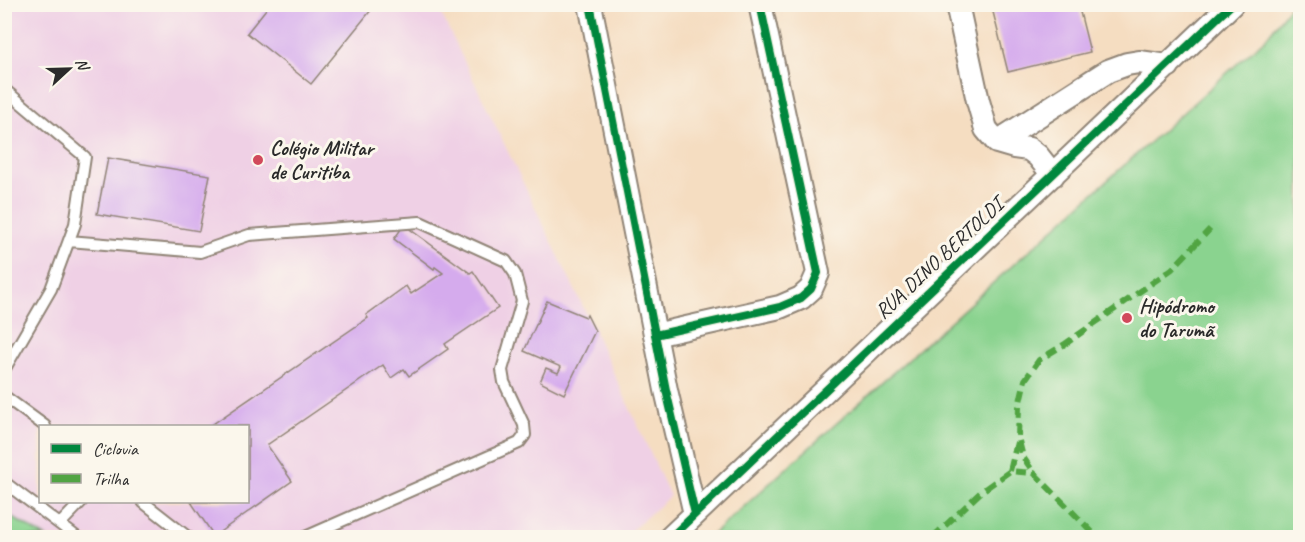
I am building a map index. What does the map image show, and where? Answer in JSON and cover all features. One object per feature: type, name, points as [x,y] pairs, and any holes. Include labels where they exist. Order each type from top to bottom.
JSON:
[{"type":"street","points":[[590,4],[666,390],[696,514]]},
{"type":"street","points":[[655,335],[780,307],[801,298],[811,289],[818,273],[760,4]]},
{"type":"street","points":[[957,4],[986,129],[997,142],[1029,149],[1038,156],[1053,175]]},
{"type":"street","name":"RUA DINO BERTOLDI","points":[[670,537],[1232,4]]},
{"type":"street","points":[[997,142],[1108,71],[1138,62],[1168,66]]},
{"type":"lane","points":[[4,88],[85,157],[75,224],[51,289],[4,370]]},
{"type":"lane","points":[[69,241],[200,252],[249,235],[420,222],[506,261],[515,274],[522,301],[502,370],[504,382],[524,425],[525,435],[519,443],[303,537]]},
{"type":"lane","points":[[4,396],[44,425]]},
{"type":"lane","points":[[4,482],[78,537]]},
{"type":"lane","points":[[60,525],[79,503]]},
{"type":"lane","points":[[146,503],[189,537]]},
{"type":"shaded area","name":"Colégio Militar de Curitiba","points":[[4,5],[437,5],[587,315],[670,496],[624,537],[5,537]]},
{"type":"green space","name":"Hipódromo do Tarumã","points":[[1291,5],[1300,5],[1300,537],[710,537],[1266,38]]},
{"type":"green space","points":[[5,513],[45,537],[5,537]]},
{"type":"building","points":[[270,4],[376,4],[311,84],[247,33]]},
{"type":"building","points":[[991,4],[1078,4],[1090,52],[1008,72]]},
{"type":"building","points":[[108,158],[210,175],[199,231],[97,214]]},
{"type":"building","points":[[404,225],[470,273],[473,271],[498,308],[445,344],[448,349],[409,376],[404,369],[391,378],[383,365],[267,445],[292,481],[214,536],[192,503],[249,503],[249,425],[211,425],[368,318],[366,315],[406,286],[411,294],[443,273],[435,267],[434,269],[394,239]]},
{"type":"building","points":[[547,301],[586,317],[587,315],[595,331],[564,394],[540,382],[546,368],[558,373],[561,367],[524,351]]},
{"type":"marked path","points":[[1010,471],[1018,438],[1019,406],[1025,380],[1039,360],[1172,269],[1210,229]]},
{"type":"marked path","points":[[1019,441],[1023,457],[1034,473]]},
{"type":"marked path","points":[[932,538],[982,491],[1010,471],[1034,473],[1098,538]]},
{"type":"cycle path","points":[[590,4],[666,390],[695,514]]},
{"type":"cycle path","points":[[655,335],[780,307],[801,298],[811,289],[818,273],[760,4]]},
{"type":"cycle path","points":[[670,538],[1232,4]]},
{"type":"place","name":"Colégio Militar de Curitiba","points":[[258,160]]},
{"type":"place","name":"Hipódromo do Tarumã","points":[[1127,318]]}]
